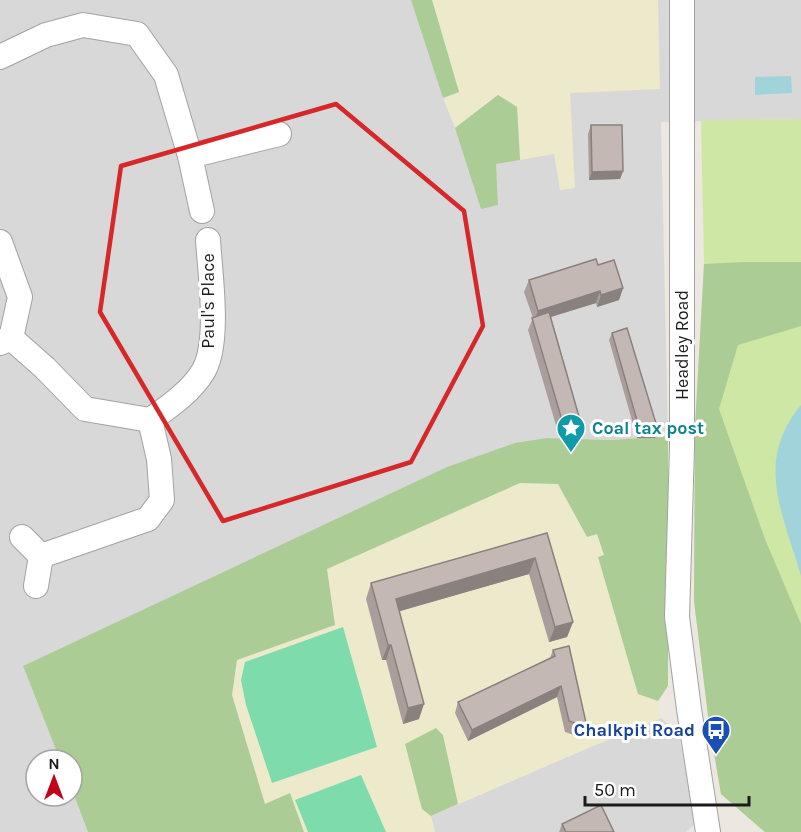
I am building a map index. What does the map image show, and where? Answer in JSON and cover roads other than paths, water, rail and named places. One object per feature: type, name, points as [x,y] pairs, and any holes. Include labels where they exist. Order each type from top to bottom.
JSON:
[{"type":"street","name":"Headley Road","points":[[682,0],[682,447],[677,617],[708,832]]},
{"type":"street","points":[[0,57],[46,35],[83,25],[136,34],[166,75],[190,156],[202,212]]},
{"type":"street","points":[[190,156],[279,134]]},
{"type":"street","name":"Paul's Place","points":[[150,420],[177,403],[204,370],[212,346],[208,240]]},
{"type":"street","points":[[0,242],[20,297],[6,340],[45,368],[85,409],[150,420],[159,459],[162,500],[148,519],[41,556]]},
{"type":"street","points":[[22,537],[41,556]]},
{"type":"street","points":[[36,586],[41,556]]},
{"type":"water","points":[[791,76],[792,93],[755,95],[755,77]]},
{"type":"water","points":[[801,405],[801,576],[781,509],[776,468],[779,447],[787,426]]},
{"type":"place","name":"Coal tax post","points":[[571,454]]},
{"type":"place","name":"Chalkpit Road","points":[[716,756]]}]
